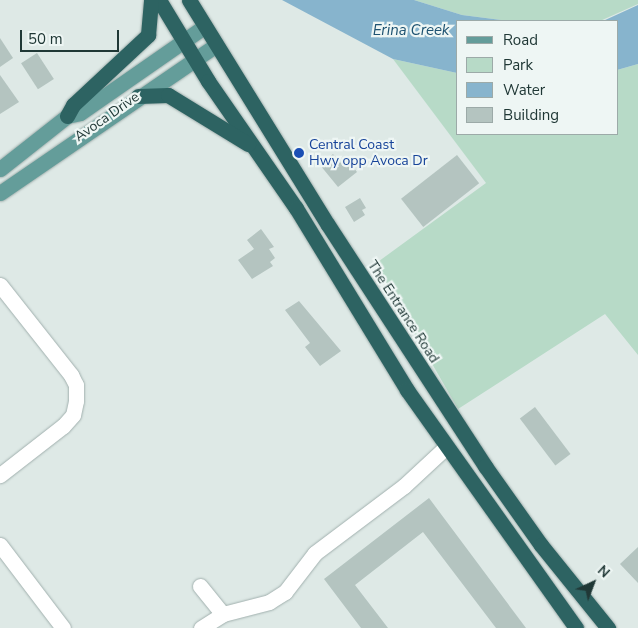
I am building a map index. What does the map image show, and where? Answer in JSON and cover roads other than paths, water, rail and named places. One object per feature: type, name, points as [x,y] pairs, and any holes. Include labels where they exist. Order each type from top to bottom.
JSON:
[{"type":"highway","points":[[67,116],[73,105],[148,35],[151,0]]},
{"type":"highway","points":[[159,0],[194,58],[256,149],[446,447],[576,628]]},
{"type":"highway","name":"The Entrance Road","points":[[189,0],[328,226],[485,466],[541,544],[608,628]]},
{"type":"highway","points":[[138,96],[168,95],[256,149]]},
{"type":"main road","name":"Avoca Drive","points":[[0,169],[67,116],[80,113],[205,26]]},
{"type":"main road","name":"Avoca Drive","points":[[0,193],[138,96],[216,45]]},
{"type":"street","points":[[0,285],[71,375],[76,385],[76,401],[72,415],[64,426],[0,474]]},
{"type":"street","points":[[201,628],[216,620],[269,602],[285,592],[315,552],[404,486],[446,447]]},
{"type":"street","points":[[0,546],[63,628]]},
{"type":"street","points":[[200,586],[216,620]]},
{"type":"water","name":"Erina Creek","points":[[282,0],[414,0],[462,15],[501,20],[456,20],[456,73],[393,59]]},
{"type":"water","points":[[638,5],[638,64],[618,70],[618,20],[605,20]]},
{"type":"place","name":"Central Coast Hwy opp Avoca Dr","points":[[299,153]]}]
